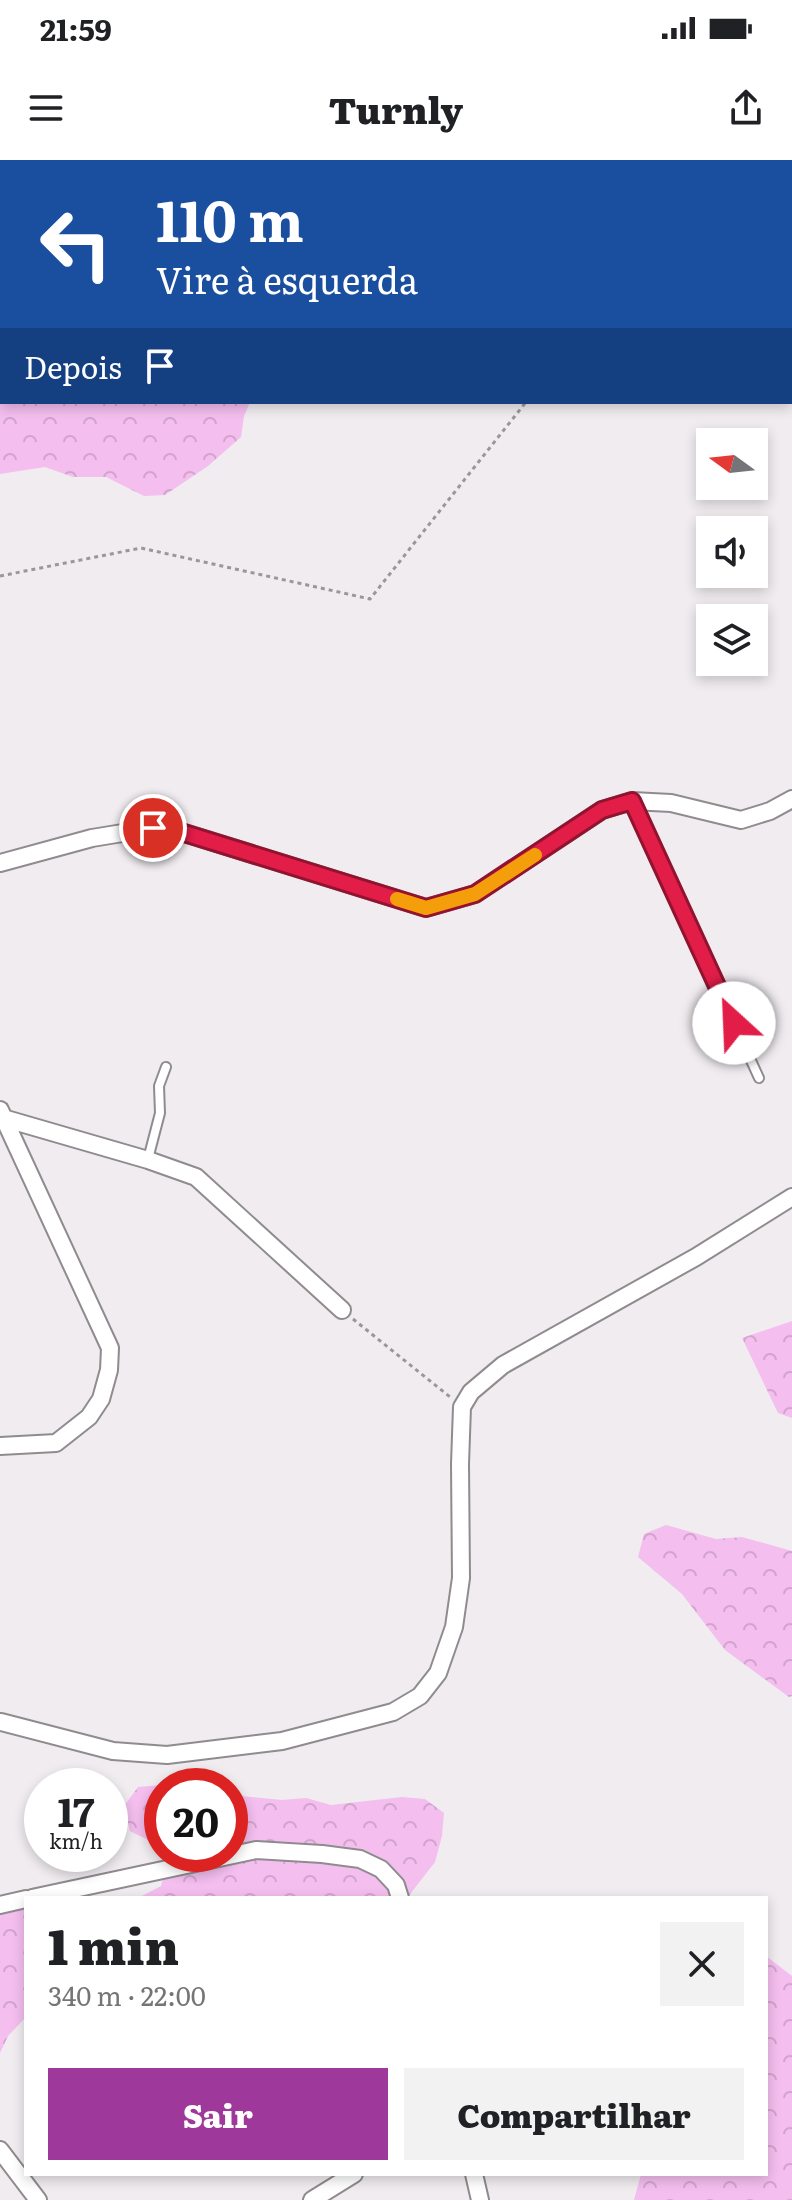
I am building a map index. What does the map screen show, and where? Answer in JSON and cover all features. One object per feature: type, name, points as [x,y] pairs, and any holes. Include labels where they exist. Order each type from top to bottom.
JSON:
[{"type":"street","points":[[0,863],[92,838],[153,828],[181,832],[426,908],[475,894],[602,810],[632,801],[671,803],[741,820],[770,811],[792,799]]},
{"type":"street","points":[[2,1114],[196,1177],[342,1310]]},
{"type":"street","points":[[0,1446],[56,1443],[89,1417],[101,1399],[109,1370],[110,1348],[2,1114]]},
{"type":"street","points":[[1,1722],[113,1751],[167,1755],[282,1741],[393,1712],[420,1696],[438,1673],[454,1627],[461,1578],[462,1407],[471,1392],[503,1365],[696,1257],[792,1197]]},
{"type":"street","points":[[41,1896],[256,1850],[360,1859],[381,1869],[396,1885],[399,1896]]},
{"type":"street","points":[[0,1905],[24,1899]]},
{"type":"street","points":[[0,2150],[38,2200]]},
{"type":"street","points":[[312,2200],[351,2176]]},
{"type":"street","points":[[474,2176],[480,2200]]},
{"type":"lane","points":[[632,801],[759,1078]]},
{"type":"lane","points":[[148,1160],[160,1113],[159,1086],[166,1067]]},
{"type":"path","points":[[0,576],[141,548],[370,599],[524,404]]},
{"type":"path","points":[[342,1310],[462,1407]]},
{"type":"green space","points":[[0,404],[249,404],[241,437],[208,466],[165,495],[144,496],[106,477],[73,477],[45,467],[0,474]]},
{"type":"green space","points":[[792,1321],[792,1418],[778,1413],[742,1338]]},
{"type":"green space","points":[[666,1525],[716,1539],[742,1537],[792,1551],[792,1696],[789,1697],[725,1650],[682,1594],[638,1557],[644,1534]]},
{"type":"green space","points":[[144,1786],[144,1838],[130,1831],[128,1823],[128,1801],[138,1787]]},
{"type":"green space","points":[[248,1797],[282,1800],[306,1798],[331,1805],[402,1797],[425,1799],[444,1813],[435,1862],[409,1896],[142,1896],[161,1886],[165,1872],[248,1872]]},
{"type":"green space","points":[[24,1909],[24,2019],[8,2036],[0,2053],[0,1910]]},
{"type":"green space","points":[[768,1958],[792,1976],[792,2200],[634,2200],[640,2176],[768,2176]]},
{"type":"slow traffic","points":[[397,899],[426,908],[475,894],[535,855]]},
{"type":"route","points":[[153,828],[181,832],[426,908],[475,894],[602,810],[632,801],[734,1023]]}]
